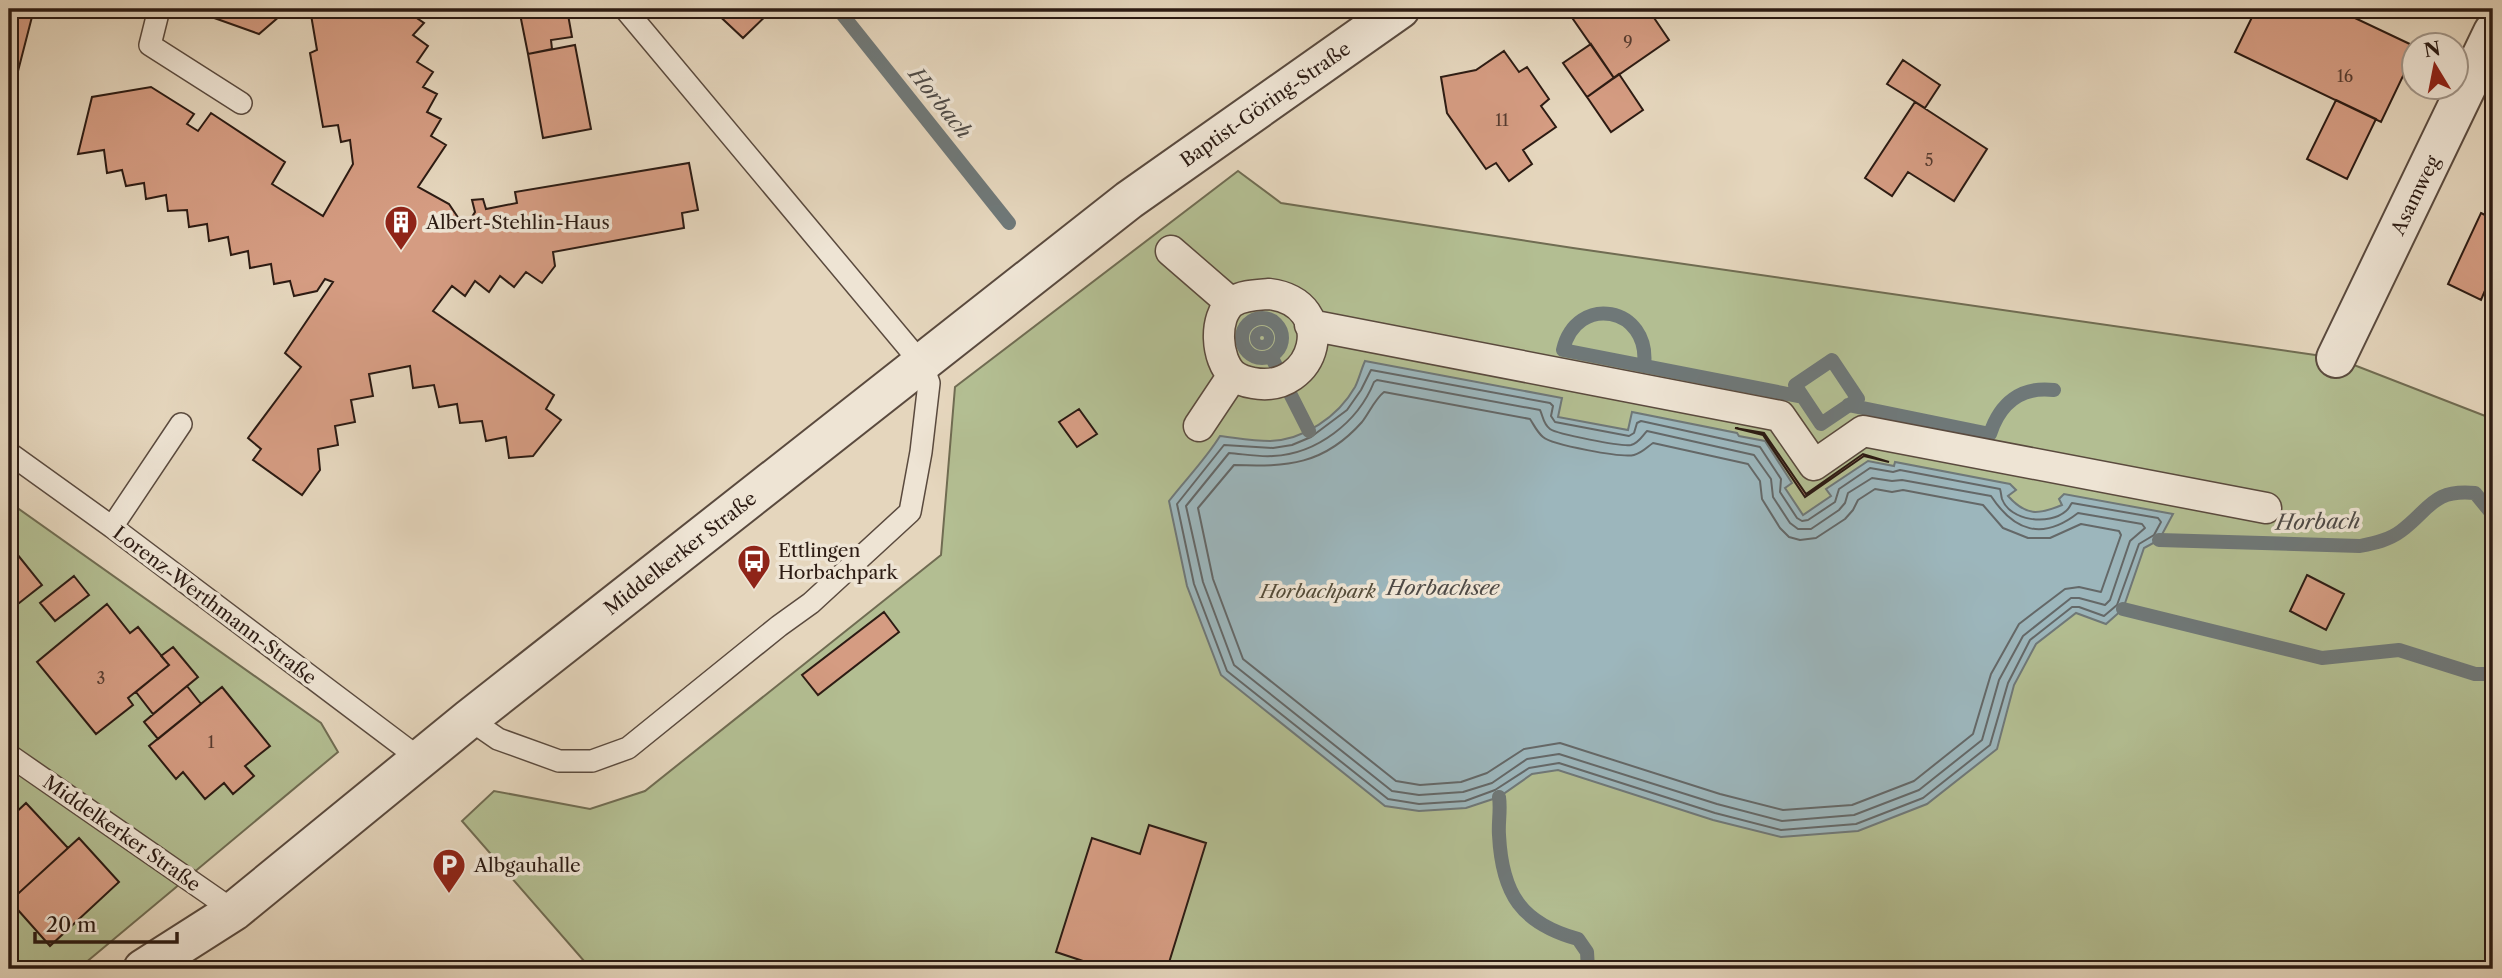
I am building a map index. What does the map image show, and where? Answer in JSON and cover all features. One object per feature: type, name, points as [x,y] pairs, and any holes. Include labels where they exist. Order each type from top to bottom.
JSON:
[{"type":"street","name":"Baptist-Göring-Straße","points":[[1129,200],[1401,9]]},
{"type":"street","name":"Asamweg","points":[[2336,358],[2493,32]]},
{"type":"street","name":"Middelkerker Straße","points":[[144,969],[234,911],[469,719],[1129,200]]},
{"type":"street","points":[[1171,250],[1231,303]]},
{"type":"street","points":[[1248,296],[1287,296],[1300,306],[1310,325],[1312,349],[1307,361],[1297,372],[1263,385],[1249,383],[1233,375],[1221,354],[1218,336],[1221,319],[1231,303],[1248,296]]},
{"type":"street","points":[[1310,325],[1780,416],[1814,465],[1863,430],[2266,508]]},
{"type":"street","points":[[1199,426],[1233,375]]},
{"type":"lane","points":[[159,9],[150,45],[241,103]]},
{"type":"lane","points":[[469,719],[498,739],[559,761],[592,761],[628,748],[811,603],[910,512],[921,452],[929,383],[922,364],[625,9]]},
{"type":"lane","points":[[112,527],[181,424]]},
{"type":"lane","name":"Lorenz-Werthmann-Straße","points":[[9,453],[112,527],[420,759]]},
{"type":"lane","name":"Middelkerker Straße","points":[[9,755],[234,911]]},
{"type":"green space","name":"Horbachpark","points":[[1238,171],[1281,203],[2336,358],[2493,419],[2493,969],[591,969],[462,821],[494,791],[590,809],[645,791],[941,555],[955,387]]},
{"type":"green space","points":[[9,502],[321,723],[338,752],[78,969],[9,969]]},
{"type":"water","name":"Horbachsee","points":[[1365,361],[1562,398],[1558,417],[1628,430],[1632,412],[1765,441],[1792,483],[1785,488],[1803,515],[1831,496],[1826,489],[1868,461],[1894,466],[1895,462],[2010,484],[2016,490],[2008,496],[2021,507],[2033,512],[2062,505],[2059,499],[2064,494],[2173,514],[2159,540],[2144,548],[2123,609],[2106,624],[2076,613],[2036,644],[2014,685],[1997,749],[1927,804],[1858,831],[1781,837],[1713,820],[1558,770],[1532,774],[1499,797],[1466,808],[1419,811],[1385,806],[1221,675],[1187,586],[1169,501],[1220,436],[1264,441],[1282,440],[1318,425],[1348,398]]},
{"type":"building","points":[[9,9],[34,9],[9,106]]},
{"type":"building","points":[[189,9],[288,9],[259,34]]},
{"type":"building","name":"Albert-Stehlin-Haus","points":[[310,9],[411,9],[408,12],[424,23],[413,35],[428,46],[417,62],[433,72],[423,87],[437,94],[427,112],[441,119],[431,136],[446,145],[418,187],[449,204],[465,228],[475,212],[472,200],[483,199],[486,209],[517,203],[515,192],[689,163],[698,210],[682,213],[684,228],[553,252],[555,266],[542,283],[526,272],[514,287],[500,276],[489,292],[475,281],[465,296],[452,286],[433,311],[554,395],[546,409],[561,420],[533,456],[509,458],[506,437],[486,441],[482,421],[460,423],[457,404],[439,407],[434,385],[413,388],[410,366],[369,374],[373,396],[351,400],[355,422],[335,426],[338,445],[318,449],[320,470],[302,495],[253,460],[261,449],[248,438],[301,367],[285,353],[333,282],[325,279],[317,291],[294,296],[290,281],[274,284],[271,264],[250,268],[248,251],[231,255],[228,237],[209,241],[207,224],[189,227],[187,210],[168,211],[166,195],[146,199],[144,183],[126,186],[122,170],[107,173],[104,150],[78,154],[92,97],[151,87],[194,114],[187,124],[198,131],[211,113],[285,162],[272,184],[323,216],[353,164],[350,140],[341,142],[338,125],[323,127],[310,53],[317,50]]},
{"type":"building","points":[[519,9],[567,9],[572,37],[551,40],[552,49],[528,54]]},
{"type":"building","points":[[712,9],[773,9],[743,38]]},
{"type":"building","points":[[1566,9],[1648,9],[1669,40],[1614,78]]},
{"type":"building","points":[[2256,9],[2336,9],[2400,39],[2400,82],[2381,122],[2235,52]]},
{"type":"building","points":[[1591,44],[1614,78],[1587,97],[1563,63]]},
{"type":"building","points":[[575,45],[591,129],[543,138],[528,54]]},
{"type":"building","points":[[1504,51],[1519,72],[1527,67],[1549,99],[1541,106],[1556,127],[1523,150],[1532,164],[1509,181],[1496,163],[1486,169],[1447,113],[1441,77],[1476,70]]},
{"type":"building","points":[[1903,60],[1940,85],[1925,108],[1887,84]]},
{"type":"building","points":[[1619,74],[1643,110],[1611,132],[1587,97]]},
{"type":"building","points":[[2336,100],[2376,119],[2347,179],[2307,159]]},
{"type":"building","points":[[1915,102],[1987,149],[1954,201],[1908,172],[1892,196],[1865,178]]},
{"type":"building","points":[[2481,213],[2493,219],[2493,291],[2486,288],[2481,300],[2448,284]]},
{"type":"building","points":[[1079,409],[1097,434],[1077,447],[1059,422]]},
{"type":"building","points":[[1735,428],[1764,433],[1806,494],[1863,454],[1889,462],[1864,456],[1805,497],[1763,435]]},
{"type":"building","points":[[9,544],[42,585],[9,611]]},
{"type":"building","points":[[2307,575],[2344,594],[2326,630],[2290,611]]},
{"type":"building","points":[[74,576],[89,595],[55,621],[40,603]]},
{"type":"building","points":[[107,604],[130,633],[138,627],[169,665],[128,698],[133,705],[96,734],[37,662]]},
{"type":"building","points":[[884,612],[899,632],[818,695],[802,675]]},
{"type":"building","points":[[173,647],[198,677],[153,714],[136,692],[169,665],[161,656]]},
{"type":"building","points":[[187,686],[201,704],[158,739],[144,722]]},
{"type":"building","points":[[222,687],[270,746],[245,766],[254,776],[233,794],[224,783],[205,799],[183,772],[176,779],[149,746]]},
{"type":"building","points":[[26,803],[68,848],[9,902],[9,819]]},
{"type":"building","points":[[1149,825],[1206,843],[1167,969],[1107,969],[1056,952],[1092,838],[1140,854]]},
{"type":"building","points":[[79,838],[119,882],[50,946],[10,901]]},
{"type":"waterway","name":"Horbach","points":[[838,9],[1009,223]]},
{"type":"waterway","points":[[1644,366],[1643,346],[1636,330],[1625,320],[1611,314],[1596,314],[1582,320],[1570,332],[1563,350],[1803,397]]},
{"type":"waterway","points":[[1262,318],[1270,319],[1276,324],[1281,330],[1282,338],[1281,346],[1276,352],[1270,357],[1262,358],[1254,357],[1248,352],[1243,346],[1242,338],[1243,330],[1248,324],[1254,319],[1262,318]]},
{"type":"waterway","points":[[1262,333],[1266,334],[1267,338],[1266,342],[1262,343],[1258,342],[1257,338],[1258,334],[1262,333]]},
{"type":"waterway","points":[[1271,356],[1309,431]]},
{"type":"waterway","points":[[1832,360],[1858,399],[1821,424],[1795,385],[1832,360]]},
{"type":"waterway","points":[[1848,405],[1990,434],[2000,413],[2013,399],[2031,391],[2054,390]]},
{"type":"waterway","name":"Horbach","points":[[2159,540],[2360,546],[2392,537],[2441,497],[2461,493],[2475,493],[2493,515]]},
{"type":"waterway","points":[[2123,609],[2322,658],[2399,650],[2475,674],[2493,674]]},
{"type":"waterway","points":[[1499,797],[1501,856],[1510,890],[1529,915],[1558,932],[1578,939],[1587,952],[1588,969]]},
{"type":"place","name":"Albert-Stehlin-Haus","points":[[401,252]]},
{"type":"place","name":"Ettlingen Horbachpark","points":[[754,591]]},
{"type":"place","name":"Albgauhalle","points":[[449,895]]}]
